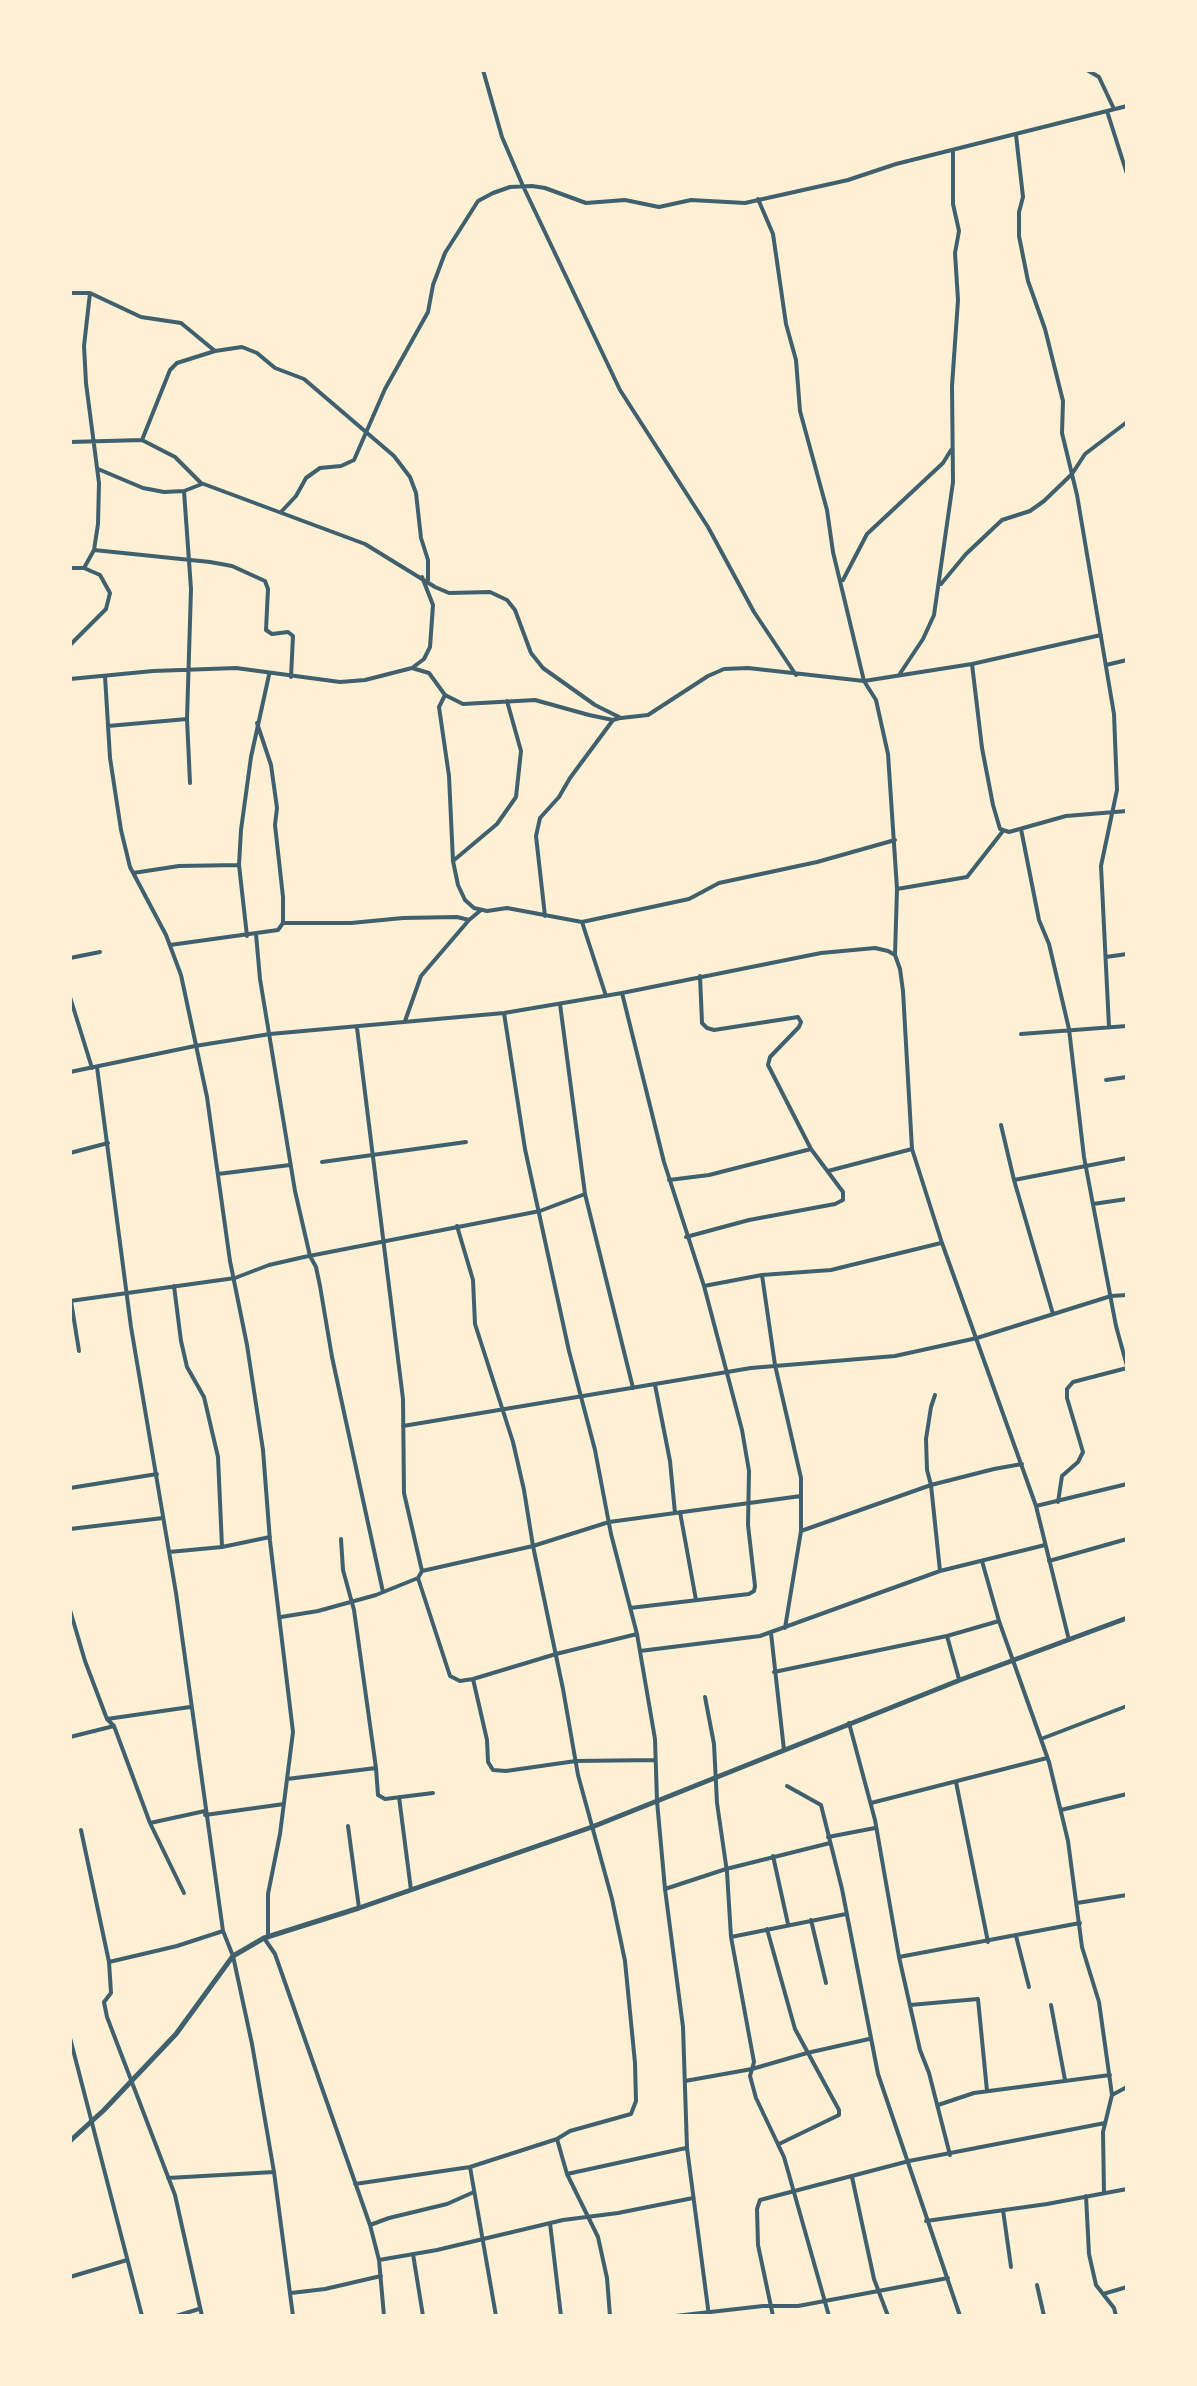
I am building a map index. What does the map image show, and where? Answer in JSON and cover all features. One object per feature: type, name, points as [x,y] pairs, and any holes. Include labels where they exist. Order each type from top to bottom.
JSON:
[{"type":"street","points":[[483,70],[502,137],[620,390],[708,527],[754,612],[796,675]]},
{"type":"street","points":[[1087,70],[1099,77],[1127,174]]},
{"type":"street","points":[[281,512],[296,496],[306,478],[320,468],[341,466],[354,460],[385,389],[428,312],[433,285],[445,253],[478,201],[510,187],[523,186],[545,188],[586,203],[625,200],[659,207],[691,200],[745,203],[848,180],[896,164],[1127,106]]},
{"type":"street","points":[[1016,134],[1023,197],[1019,212],[1019,236],[1028,281],[1045,329],[1063,401],[1062,433],[1114,714],[1117,790],[1101,866],[1109,1027]]},
{"type":"street","points":[[899,675],[923,639],[934,615],[953,482],[952,386],[958,300],[955,253],[959,231],[953,204],[953,150]]},
{"type":"street","points":[[758,199],[773,234],[784,313],[796,360],[800,411],[827,510],[833,552],[864,681],[876,700],[888,754],[897,889],[895,955],[903,991],[912,1149],[942,1243],[1036,1506],[1069,1640]]},
{"type":"street","points":[[70,293],[90,293],[141,317],[181,323],[215,351]]},
{"type":"street","points":[[84,568],[94,550],[98,524],[98,469],[84,346],[90,293]]},
{"type":"street","points":[[142,440],[170,370],[177,363],[215,351],[242,347],[257,353],[275,368],[304,379],[343,410],[394,456],[410,477],[419,505],[421,538],[428,560],[428,581]]},
{"type":"street","points":[[939,586],[966,554],[1002,520],[1030,511],[1044,501],[1072,474],[1085,454],[1127,422]]},
{"type":"street","points":[[70,442],[142,440],[175,457],[203,483],[365,544],[399,567],[449,593],[490,592],[507,600],[515,610],[531,653],[543,668],[595,705],[621,718]]},
{"type":"street","points":[[842,582],[867,534],[943,463],[951,450]]},
{"type":"street","points":[[98,469],[143,488],[164,492],[184,491],[203,483]]},
{"type":"street","points":[[184,491],[190,558],[187,719],[190,783]]},
{"type":"street","points":[[94,550],[190,558],[232,566],[265,581],[268,589],[266,630],[272,634],[288,632],[293,636],[291,677]]},
{"type":"street","points":[[70,568],[84,568],[100,575],[110,593],[106,609],[70,645]]},
{"type":"street","points":[[70,679],[236,668],[269,675],[340,682],[365,680],[412,668],[424,659],[430,647],[433,605],[421,576]]},
{"type":"street","points":[[412,668],[429,673],[445,695],[463,704],[535,700],[613,720],[648,715],[724,669],[748,668],[864,681],[972,664],[1101,635]]},
{"type":"street","points":[[1106,665],[1127,660]]},
{"type":"street","points":[[972,664],[982,748],[1000,829],[1009,832],[1066,816],[1127,811]]},
{"type":"street","points":[[247,936],[239,865],[243,817],[257,723],[269,675]]},
{"type":"street","points":[[105,676],[121,830],[133,873],[170,945],[181,975],[207,1097],[263,1450],[293,1732],[268,1894],[266,1937],[275,1954],[370,2225],[379,2260],[384,2316]]},
{"type":"street","points":[[445,695],[439,707],[449,776],[453,861],[458,885],[465,900],[474,908],[507,908],[582,922],[689,899],[719,883],[817,862],[895,840]]},
{"type":"street","points":[[453,861],[497,824],[516,797],[521,751],[507,701]]},
{"type":"street","points":[[108,726],[187,719]]},
{"type":"street","points":[[545,916],[536,836],[540,818],[559,797],[613,720]]},
{"type":"street","points":[[170,945],[278,930],[283,923],[275,825],[277,808],[271,765],[257,723]]},
{"type":"street","points":[[1021,829],[1039,920],[1049,944],[1069,1029],[1086,1167],[1127,1367],[1073,1382],[1067,1389],[1083,1452],[1078,1462],[1062,1476],[1058,1502]]},
{"type":"street","points":[[897,889],[967,877],[1004,830]]},
{"type":"street","points":[[133,873],[179,866],[239,865]]},
{"type":"street","points":[[405,1023],[421,976],[481,910]]},
{"type":"street","points":[[283,923],[457,917],[469,920]]},
{"type":"street","points":[[582,922],[606,996]]},
{"type":"street","points":[[256,934],[260,979],[290,1165],[310,1256],[318,1277],[332,1357],[383,1592]]},
{"type":"street","points":[[70,1072],[270,1034],[504,1013],[852,948],[875,948],[895,955]]},
{"type":"street","points":[[70,958],[100,952]]},
{"type":"street","points":[[1105,958],[1127,954]]},
{"type":"street","points":[[686,1237],[843,1200],[843,1192],[811,1149],[768,1065],[770,1057],[799,1027],[801,1022],[798,1017],[714,1030],[707,1028],[702,1023],[700,976]]},
{"type":"street","points":[[622,993],[669,1180],[704,1286],[742,1430],[749,1471],[754,1591],[630,1608]]},
{"type":"street","points":[[70,997],[94,1068],[108,1143],[126,1292],[164,1518],[223,1931],[233,1956],[252,2044],[274,2172],[293,2316]]},
{"type":"street","points":[[560,1004],[585,1194],[633,1388]]},
{"type":"street","points":[[504,1013],[525,1149],[637,1634],[655,1739],[665,1889],[683,2027],[687,2148],[709,2314]]},
{"type":"street","points":[[1021,1034],[1127,1026]]},
{"type":"street","points":[[281,1617],[318,1611],[383,1592],[418,1578],[422,1571],[404,1493],[403,1399],[357,1028]]},
{"type":"street","points":[[1106,1080],[1127,1077]]},
{"type":"street","points":[[1001,1125],[1053,1314]]},
{"type":"street","points":[[322,1162],[466,1142]]},
{"type":"street","points":[[70,1153],[108,1143]]},
{"type":"street","points":[[669,1180],[709,1175],[811,1149]]},
{"type":"street","points":[[828,1171],[912,1149]]},
{"type":"street","points":[[1014,1180],[1127,1158]]},
{"type":"street","points":[[218,1174],[290,1165]]},
{"type":"street","points":[[79,1351],[70,1301],[235,1278],[269,1265],[540,1211],[585,1194]]},
{"type":"street","points":[[1093,1204],[1127,1199]]},
{"type":"street","points":[[355,2184],[470,2167],[557,2139],[570,2131],[631,2114],[636,2101],[625,1961],[576,1761],[524,1490],[475,1324],[473,1280],[457,1226]]},
{"type":"street","points":[[704,1286],[762,1275],[831,1270],[942,1243]]},
{"type":"street","points":[[762,1275],[775,1365],[794,1443],[801,1496],[801,1531],[785,1628]]},
{"type":"street","points":[[174,1286],[187,1367],[204,1397],[218,1457],[222,1547]]},
{"type":"street","points":[[403,1426],[775,1365],[895,1356],[977,1338],[1111,1296],[1127,1295]]},
{"type":"street","points":[[655,1385],[696,1600]]},
{"type":"street","points":[[935,1395],[926,1439],[940,1571]]},
{"type":"street","points":[[801,1531],[931,1485],[1022,1464]]},
{"type":"street","points":[[70,1488],[157,1474]]},
{"type":"street","points":[[1036,1506],[1127,1484]]},
{"type":"street","points":[[422,1571],[533,1546],[609,1522],[801,1496]]},
{"type":"street","points":[[70,1529],[164,1518]]},
{"type":"street","points":[[169,1552],[222,1547],[270,1537]]},
{"type":"street","points":[[341,1539],[343,1570],[354,1610],[380,1798],[433,1793]]},
{"type":"street","points":[[1049,1561],[1127,1539]]},
{"type":"street","points":[[640,1651],[771,1633],[940,1571],[1045,1545]]},
{"type":"street","points":[[982,1561],[999,1621],[1048,1758],[1061,1810],[1082,1947],[1099,2002],[1112,2095],[1105,2123],[1104,2193]]},
{"type":"street","points":[[418,1578],[450,1676],[460,1681],[637,1634]]},
{"type":"street","points":[[70,1610],[107,1719],[114,1726],[150,1823],[184,1893]]},
{"type":"street","points":[[70,2141],[176,2034],[233,1956],[266,1937],[592,1827],[784,1752],[849,1723],[1127,1618]]},
{"type":"street","points":[[774,1672],[947,1636],[999,1621]]},
{"type":"street","points":[[771,1633],[784,1752]]},
{"type":"street","points":[[947,1636],[960,1680]]},
{"type":"street","points":[[473,1679],[487,1740],[488,1762],[493,1770],[576,1761],[655,1760]]},
{"type":"street","points":[[705,1697],[717,1778],[731,1937],[754,2062],[750,2076],[756,2098],[779,2144],[829,2316]]},
{"type":"street","points":[[1041,1739],[1127,1706]]},
{"type":"street","points":[[107,1719],[190,1707]]},
{"type":"street","points":[[849,1723],[871,1803],[899,1957],[920,2050],[950,2155]]},
{"type":"street","points":[[70,1737],[114,1726]]},
{"type":"street","points":[[871,1803],[1048,1758]]},
{"type":"street","points":[[287,1779],[376,1768]]},
{"type":"street","points":[[956,1782],[988,1942]]},
{"type":"street","points":[[787,1786],[821,1805],[878,2074],[960,2316]]},
{"type":"street","points":[[1061,1810],[1127,1794]]},
{"type":"street","points":[[399,1797],[411,1890]]},
{"type":"street","points":[[150,1823],[284,1804]]},
{"type":"street","points":[[348,1826],[359,1908]]},
{"type":"street","points":[[665,1889],[875,1828]]},
{"type":"street","points":[[81,1830],[109,1962],[111,1993],[104,2002],[175,2195],[202,2316]]},
{"type":"street","points":[[773,1856],[788,1925]]},
{"type":"street","points":[[1077,1903],[1127,1895]]},
{"type":"street","points":[[731,1937],[846,1914]]},
{"type":"street","points":[[811,1920],[826,1983]]},
{"type":"street","points":[[899,1957],[1080,1923]]},
{"type":"street","points":[[767,1929],[795,2029],[839,2110],[839,2115],[779,2144]]},
{"type":"street","points":[[109,1962],[177,1946],[223,1931]]},
{"type":"street","points":[[1016,1936],[1029,1987]]},
{"type":"street","points":[[910,2005],[978,1999],[987,2091]]},
{"type":"street","points":[[1051,2005],[1065,2080]]},
{"type":"street","points":[[70,2038],[142,2316]]},
{"type":"street","points":[[685,2081],[752,2069],[870,2039]]},
{"type":"street","points":[[938,2105],[987,2091],[1110,2075]]},
{"type":"street","points":[[1112,2095],[1127,2087]]},
{"type":"street","points":[[773,2316],[758,2245],[757,2209],[760,2200],[909,2161],[1105,2123]]},
{"type":"street","points":[[557,2139],[567,2174],[598,2237],[607,2278],[610,2316]]},
{"type":"street","points":[[567,2174],[687,2148]]},
{"type":"street","points":[[470,2167],[496,2316]]},
{"type":"street","points":[[168,2178],[274,2172]]},
{"type":"street","points":[[852,2177],[878,2293],[888,2316]]},
{"type":"street","points":[[926,2221],[1127,2189]]},
{"type":"street","points":[[370,2225],[447,2204],[475,2192]]},
{"type":"street","points":[[1086,2196],[1089,2254],[1096,2285],[1116,2316]]},
{"type":"street","points":[[379,2260],[484,2240],[550,2223],[693,2198]]},
{"type":"street","points":[[1003,2210],[1011,2267]]},
{"type":"street","points":[[550,2223],[561,2316]]},
{"type":"street","points":[[413,2254],[423,2316]]},
{"type":"street","points":[[70,2277],[127,2260]]},
{"type":"street","points":[[291,2293],[381,2276]]},
{"type":"street","points":[[675,2316],[825,2302],[948,2278]]},
{"type":"street","points":[[1037,2285],[1044,2316]]},
{"type":"street","points":[[1103,2294],[1127,2287]]},
{"type":"street","points":[[176,2316],[199,2309]]}]
